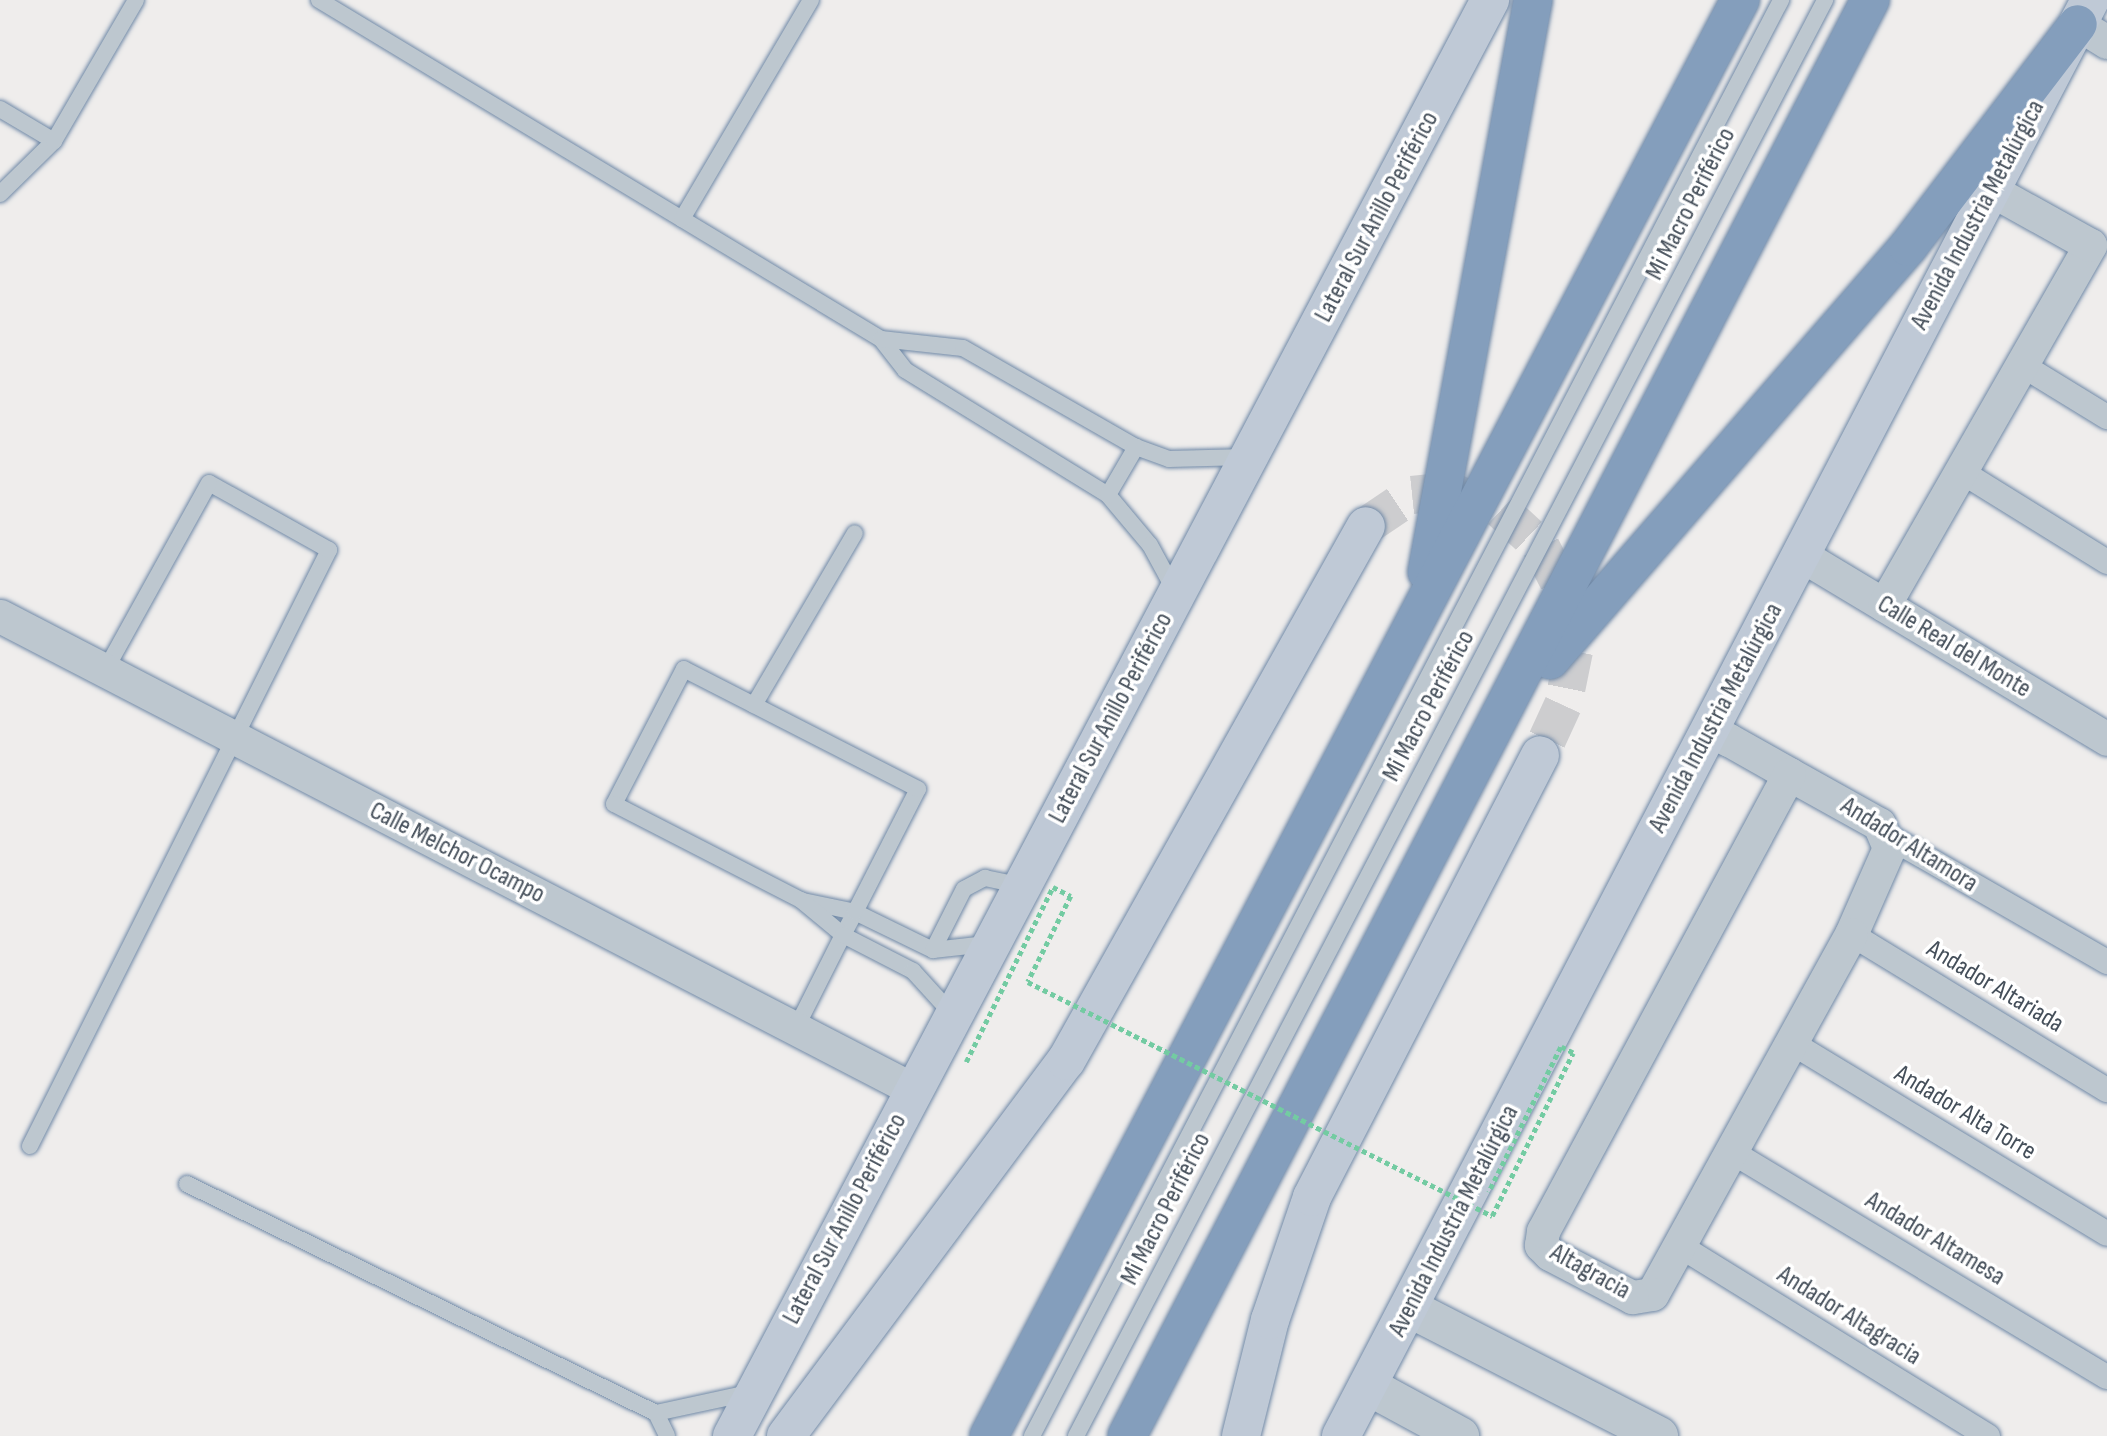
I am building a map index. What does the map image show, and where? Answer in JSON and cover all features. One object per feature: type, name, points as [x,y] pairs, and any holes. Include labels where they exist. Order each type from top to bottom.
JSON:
[{"type":"highway","points":[[1417,617],[1533,0]]},
{"type":"highway","points":[[989,1436],[1740,0]]},
{"type":"highway","points":[[1127,1436],[1509,706],[1870,0]]},
{"type":"highway","points":[[1509,706],[1908,247],[2092,22]]},
{"type":"main road","name":"Lateral Sur Anillo Periférico","points":[[732,1436],[1490,0]]},
{"type":"main road","name":"Avenida Industria Metalúrgica","points":[[1341,1436],[1991,190],[2092,22]]},
{"type":"main road","points":[[786,1436],[1066,1061],[1366,526]]},
{"type":"main road","points":[[1241,1436],[1270,1320],[1312,1197],[1539,755]]},
{"type":"street","points":[[1884,605],[2022,365],[2099,250],[1991,190]]},
{"type":"street","points":[[2022,365],[2107,416]]},
{"type":"street","points":[[1962,472],[2107,562]]},
{"type":"street","name":"Calle Real del Monte","points":[[1801,555],[2107,738]]},
{"type":"street","name":"Calle Melchor Ocampo","points":[[0,616],[914,1090]]},
{"type":"street","name":"Andador Altamora","points":[[1709,730],[1879,824],[1888,836],[2107,962]]},
{"type":"street","name":"Altagracia","points":[[1789,774],[1543,1231],[1541,1245],[1644,1300],[1680,1246],[1851,934],[1889,848],[1888,836]]},
{"type":"street","name":"Andador Altariada","points":[[1851,934],[2107,1090]]},
{"type":"street","name":"Andador Alta Torre","points":[[1792,1043],[2107,1234]]},
{"type":"street","name":"Andador Altamesa","points":[[1732,1152],[2107,1377]]},
{"type":"street","name":"Andador Altagracia","points":[[1680,1246],[1988,1436]]},
{"type":"street","points":[[1409,1308],[1659,1436]]},
{"type":"street","points":[[1367,1386],[1460,1436]]},
{"type":"lane","points":[[0,194],[54,141],[136,0]]},
{"type":"lane","points":[[319,0],[881,339],[905,370],[1108,495],[1150,545],[1177,594]]},
{"type":"lane","points":[[682,219],[811,0]]},
{"type":"lane","name":"Mi Macro Periférico","points":[[1032,1436],[1781,0]]},
{"type":"lane","name":"Mi Macro Periférico","points":[[1076,1436],[1825,0]]},
{"type":"lane","points":[[0,109],[54,141]]},
{"type":"lane","points":[[881,339],[963,348],[1136,447],[1195,461],[1251,457]]},
{"type":"lane","points":[[1108,495],[1136,447]]},
{"type":"lane","points":[[30,1146],[173,868],[231,736],[329,550],[209,483],[105,671]]},
{"type":"lane","points":[[754,705],[855,533]]},
{"type":"lane","points":[[796,1028],[843,935],[918,789],[684,669],[614,804],[801,900],[843,935],[913,971],[954,1016]]},
{"type":"lane","points":[[933,950],[964,889],[985,878],[1022,886]]},
{"type":"lane","points":[[801,900],[855,912],[933,950],[992,943]]},
{"type":"lane","points":[[187,1184],[656,1413],[754,1392]]},
{"type":"lane","points":[[656,1413],[667,1436]]},
{"type":"path","points":[[965,1062],[1053,887],[1071,895],[1028,982],[1492,1216],[1573,1053],[1561,1047],[1489,1192]]},
{"type":"tunnel","points":[[1366,526],[1412,495],[1449,491],[1501,510],[1541,547],[1566,596],[1574,651],[1563,705],[1540,755]]}]
